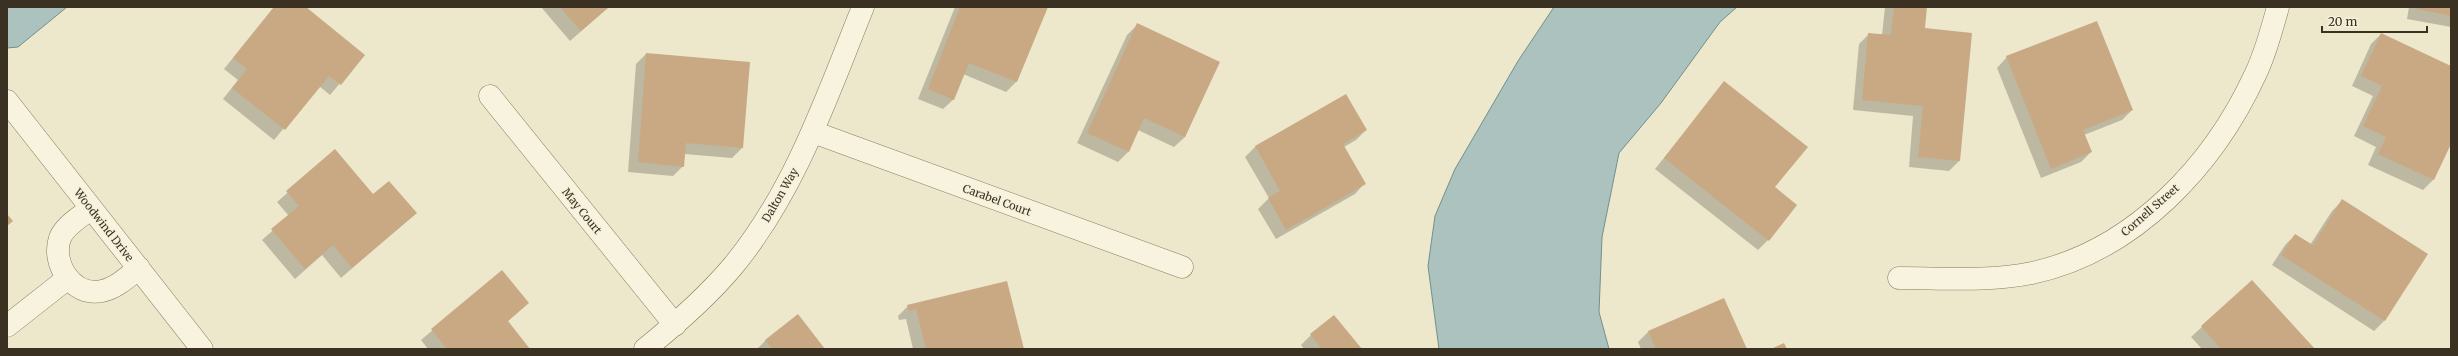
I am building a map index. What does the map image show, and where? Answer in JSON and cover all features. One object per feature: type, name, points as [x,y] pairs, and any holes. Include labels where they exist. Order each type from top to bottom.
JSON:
[{"type":"street","name":"Dalton Way","points":[[645,349],[675,325],[728,271],[756,235],[796,167],[813,132],[863,7]]},
{"type":"street","name":"Cornell Street","points":[[1899,278],[1996,276],[2031,273],[2072,262],[2107,246],[2135,226],[2192,172],[2217,141],[2256,72],[2278,7]]},
{"type":"street","name":"May Court","points":[[490,96],[675,325]]},
{"type":"street","name":"Woodwind Drive","points":[[7,101],[202,349]]},
{"type":"street","name":"Carabel Court","points":[[813,132],[1182,267]]},
{"type":"street","points":[[91,208],[66,228],[60,238],[58,252],[59,263],[68,278],[78,287],[90,292],[102,291],[113,287],[139,268]]},
{"type":"street","points":[[7,326],[68,278]]},
{"type":"water","points":[[7,7],[67,7],[18,47],[7,48]]},
{"type":"water","points":[[1554,7],[1737,7],[1720,22],[1661,103],[1619,153],[1602,237],[1599,312],[1609,349],[1439,349],[1428,266],[1435,216],[1455,169],[1518,61]]},
{"type":"building","points":[[274,7],[306,7],[365,55],[341,85],[329,76],[285,130],[232,88],[247,69],[233,58]]},
{"type":"building","points":[[560,7],[609,7],[581,31]]},
{"type":"building","points":[[960,7],[1048,7],[1017,82],[969,63],[954,100],[928,89]]},
{"type":"building","points":[[1894,7],[1927,7],[1925,28],[1972,33],[1960,161],[1918,157],[1923,106],[1862,100],[1868,33],[1891,35]]},
{"type":"building","points":[[2417,7],[2451,7],[2451,16],[2417,9]]},
{"type":"building","points":[[2097,21],[2133,110],[2083,130],[2092,152],[2051,169],[2006,56]]},
{"type":"building","points":[[1137,23],[1220,62],[1185,137],[1144,118],[1129,152],[1087,133]]},
{"type":"building","points":[[2381,33],[2451,66],[2451,144],[2434,180],[2378,154],[2386,137],[2363,126],[2382,86],[2361,76]]},
{"type":"building","points":[[646,53],[750,62],[743,148],[686,143],[684,167],[638,162]]},
{"type":"building","points":[[1724,81],[1808,147],[1775,187],[1797,205],[1769,241],[1664,158]]},
{"type":"building","points":[[1346,94],[1367,130],[1343,144],[1366,184],[1286,230],[1268,198],[1280,191],[1255,146]]},
{"type":"building","points":[[335,149],[373,194],[389,181],[417,213],[352,268],[333,245],[305,269],[271,229],[299,206],[286,191]]},
{"type":"building","points":[[2342,199],[2428,254],[2385,321],[2281,255],[2295,234],[2313,245]]},
{"type":"building","points":[[7,214],[13,221],[7,226]]},
{"type":"building","points":[[502,270],[529,303],[508,321],[530,349],[447,349],[431,329]]},
{"type":"building","points":[[2252,280],[2315,349],[2221,349],[2201,326]]},
{"type":"building","points":[[1007,281],[1024,349],[926,349],[916,309],[909,311],[907,305]]},
{"type":"building","points":[[1724,298],[1747,349],[1656,349],[1648,331]]},
{"type":"building","points":[[798,314],[825,349],[772,349],[765,340]]},
{"type":"building","points":[[1334,315],[1362,349],[1322,349],[1310,334]]},
{"type":"building","points":[[1784,343],[1787,349],[1771,349]]}]
